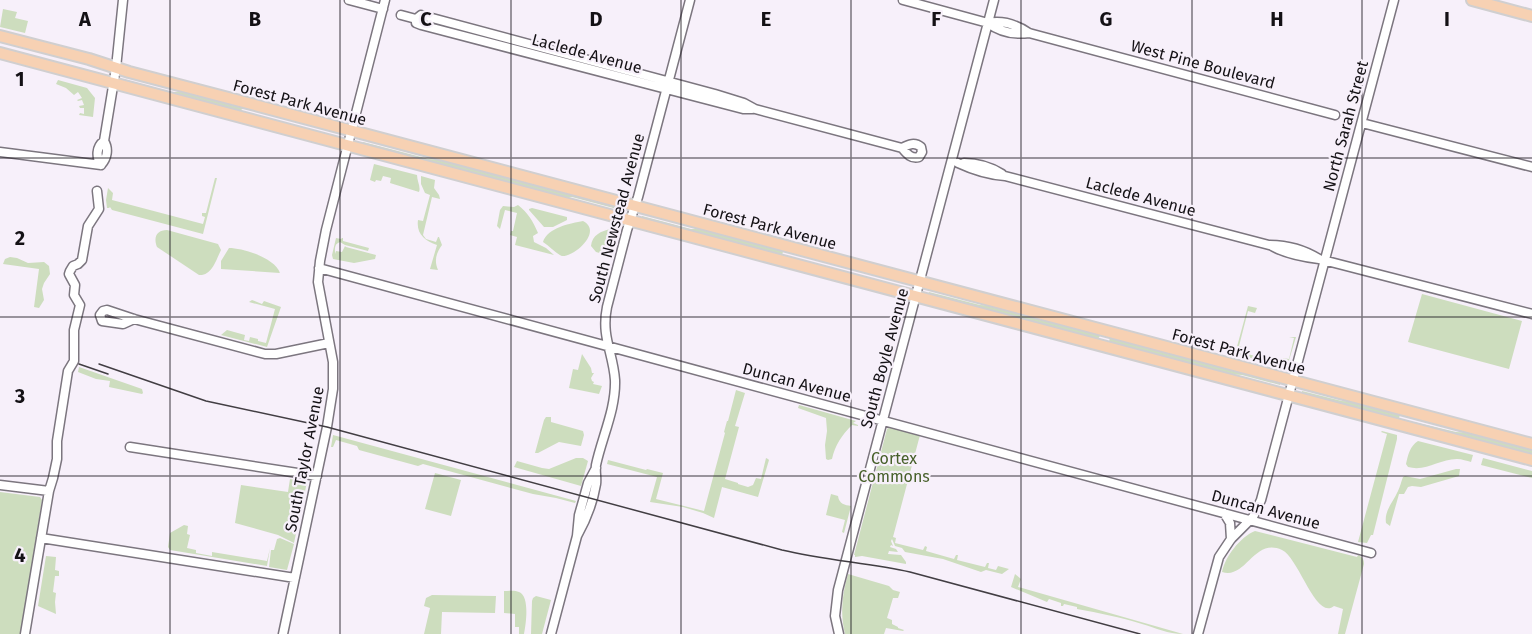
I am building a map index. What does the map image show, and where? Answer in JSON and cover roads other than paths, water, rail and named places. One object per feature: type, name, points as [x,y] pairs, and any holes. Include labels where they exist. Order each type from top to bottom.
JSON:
[{"type":"main road","points":[[1472,0],[1532,16]]},
{"type":"main road","name":"Forest Park Avenue","points":[[0,36],[1532,444]]},
{"type":"main road","name":"Forest Park Avenue","points":[[0,53],[1532,460]]},
{"type":"street","points":[[0,152],[101,165],[98,152],[100,144],[104,141],[116,68],[123,0]]},
{"type":"street","points":[[349,0],[384,4]]},
{"type":"street","name":"South Newstead Avenue","points":[[551,634],[577,536],[586,518],[596,485],[596,468],[612,407],[614,376],[605,332],[606,313],[690,0]]},
{"type":"street","name":"West Pine Boulevard","points":[[903,0],[988,23],[1000,22],[1017,26],[1029,33],[1335,115]]},
{"type":"street","name":"South Boyle Avenue","points":[[837,632],[835,608],[838,590],[920,282],[955,162],[994,0]]},
{"type":"street","name":"North Sarah Street","points":[[1198,634],[1219,557],[1231,539],[1257,512],[1261,500],[1322,260],[1362,123],[1394,0]]},
{"type":"street","name":"South Taylor Avenue","points":[[283,634],[333,389],[334,371],[319,290],[318,268],[384,4]]},
{"type":"street","name":"Laclede Avenue","points":[[401,15],[416,19],[421,15],[667,85],[727,98],[755,109],[902,148]]},
{"type":"street","points":[[1362,123],[1532,167]]},
{"type":"street","name":"Laclede Avenue","points":[[955,162],[990,167],[1005,176],[1269,245],[1303,250],[1322,260],[1532,315]]},
{"type":"street","points":[[25,634],[49,491],[48,476],[51,457],[57,441],[68,371],[74,357],[74,330],[80,304],[74,295],[75,285],[69,274],[73,266],[82,260],[88,226],[99,209],[97,191]]},
{"type":"street","name":"Duncan Avenue","points":[[318,268],[1371,553]]},
{"type":"street","points":[[134,319],[265,354],[284,353],[329,343]]},
{"type":"street","points":[[130,447],[317,476]]},
{"type":"street","points":[[0,485],[49,491]]},
{"type":"street","points":[[1223,513],[1231,526],[1231,539]]},
{"type":"street","points":[[41,538],[295,578]]},
{"type":"tram line","points":[[79,364],[108,374]]},
{"type":"tram line","points":[[99,364],[206,401],[327,427],[782,550],[910,572],[1140,634]]},
{"type":"park label","name":"Cortex Commons","points":[[894,467]]}]
